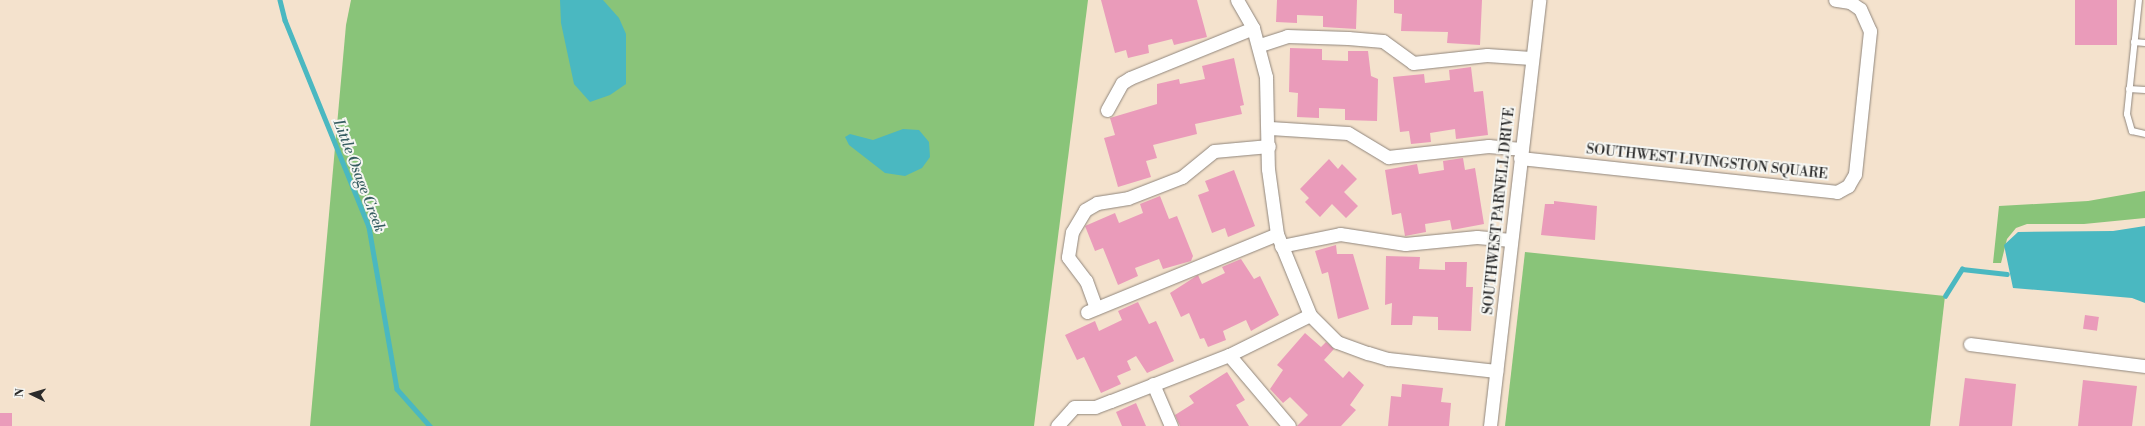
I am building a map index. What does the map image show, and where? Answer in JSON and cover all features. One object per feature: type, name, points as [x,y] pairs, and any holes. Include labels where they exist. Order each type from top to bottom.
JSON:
[{"type":"street","points":[[1237,0],[1253,28],[1260,46],[1270,128],[1268,169],[1279,240],[1310,316],[1336,342],[1388,359],[1496,371]]},
{"type":"street","name":"SOUTHWEST PARNELL DRIVE","points":[[1490,426],[1512,240],[1531,58],[1539,0]]},
{"type":"street","name":"SOUTHWEST LIVINGSTON SQUARE","points":[[1270,128],[1348,133],[1388,157],[1488,146],[1521,154],[1837,192],[1848,186],[1855,174],[1870,31],[1860,9],[1850,2],[1835,0]]},
{"type":"street","points":[[1107,110],[1122,83],[1130,78],[1253,28]]},
{"type":"street","points":[[1260,46],[1287,36],[1348,38],[1383,41],[1413,62],[1487,56],[1531,58]]},
{"type":"street","points":[[1269,146],[1214,151],[1182,177],[1128,198],[1097,202],[1085,210],[1072,232],[1068,257],[1086,281],[1091,310],[1279,240],[1340,234],[1405,244],[1476,237],[1512,240]]},
{"type":"street","points":[[1057,426],[1074,407],[1094,407],[1228,355],[1310,316]]},
{"type":"street","points":[[1970,344],[2145,366]]},
{"type":"street","points":[[1228,355],[1288,426]]},
{"type":"street","points":[[1153,384],[1171,426]]},
{"type":"lane","points":[[2140,0],[2129,89],[2128,124],[2132,131],[2145,134]]},
{"type":"lane","points":[[2134,42],[2145,43]]},
{"type":"lane","points":[[2129,89],[2145,90]]},
{"type":"green space","points":[[351,0],[1088,0],[1034,426],[310,426],[346,25]]},
{"type":"green space","points":[[2145,191],[2145,218],[2084,224],[2027,224],[2016,228],[2007,239],[2001,263],[1993,263],[1999,206],[2088,201]]},
{"type":"green space","points":[[1525,252],[1945,296],[1930,426],[1505,426]]},
{"type":"water","points":[[560,0],[603,0],[619,18],[626,34],[626,84],[610,95],[590,102],[574,84],[561,23]]},
{"type":"water","points":[[903,129],[919,130],[929,142],[930,157],[922,168],[905,176],[885,173],[849,145],[845,137],[850,134],[873,140]]},
{"type":"water","points":[[2145,226],[2145,303],[2132,298],[2013,288],[2004,245],[2018,232],[2113,231]]},
{"type":"building","points":[[1101,0],[1197,0],[1207,37],[1174,45],[1172,39],[1148,45],[1149,53],[1128,58],[1126,50],[1115,53]]},
{"type":"building","points":[[1277,0],[1357,0],[1356,29],[1323,27],[1323,16],[1297,15],[1297,23],[1276,22]]},
{"type":"building","points":[[1394,0],[1482,0],[1480,45],[1447,43],[1448,32],[1401,31],[1402,14],[1394,13]]},
{"type":"building","points":[[2075,0],[2117,0],[2117,45],[2075,45]]},
{"type":"building","points":[[1290,48],[1322,49],[1322,60],[1348,61],[1348,51],[1368,51],[1371,76],[1378,79],[1377,121],[1345,120],[1345,109],[1319,108],[1319,118],[1297,117],[1298,93],[1289,92]]},
{"type":"building","points":[[1234,58],[1244,105],[1240,106],[1242,114],[1195,124],[1197,134],[1153,145],[1157,158],[1146,161],[1151,177],[1118,187],[1104,138],[1115,135],[1110,118],[1157,104],[1157,84],[1179,79],[1180,84],[1205,79],[1202,66]]},
{"type":"building","points":[[1471,67],[1474,92],[1483,91],[1488,135],[1456,139],[1455,129],[1430,133],[1431,142],[1411,144],[1409,131],[1400,132],[1393,77],[1424,74],[1425,83],[1450,80],[1449,70]]},
{"type":"building","points":[[1463,158],[1465,170],[1475,168],[1484,224],[1452,230],[1450,220],[1425,224],[1426,232],[1405,236],[1401,213],[1392,215],[1385,170],[1417,164],[1419,174],[1444,170],[1443,161]]},
{"type":"building","points":[[1329,159],[1338,169],[1342,164],[1357,179],[1344,192],[1358,206],[1346,218],[1332,204],[1320,217],[1305,202],[1309,198],[1300,189]]},
{"type":"building","points":[[1234,170],[1255,226],[1228,237],[1225,228],[1212,233],[1198,195],[1209,191],[1205,181]]},
{"type":"building","points":[[1160,196],[1169,219],[1177,216],[1193,256],[1191,261],[1163,269],[1159,259],[1135,268],[1138,276],[1118,285],[1103,248],[1095,251],[1085,226],[1115,213],[1119,223],[1143,213],[1140,204]]},
{"type":"building","points":[[1554,201],[1597,206],[1595,240],[1541,235],[1545,204],[1554,204]]},
{"type":"building","points":[[1336,245],[1337,254],[1353,254],[1369,309],[1338,319],[1328,272],[1322,274],[1315,251]]},
{"type":"building","points":[[1386,256],[1420,257],[1419,269],[1445,270],[1445,262],[1467,262],[1466,287],[1473,287],[1471,331],[1438,330],[1438,317],[1413,316],[1412,325],[1391,325],[1392,303],[1385,305]]},
{"type":"building","points":[[1241,259],[1254,279],[1260,276],[1279,315],[1251,331],[1246,320],[1223,331],[1226,340],[1208,347],[1204,338],[1200,339],[1189,313],[1181,317],[1170,293],[1198,275],[1202,284],[1225,273],[1222,267]]},
{"type":"building","points":[[1138,302],[1149,324],[1156,321],[1174,361],[1147,373],[1136,356],[1127,361],[1131,370],[1117,376],[1121,384],[1101,393],[1084,357],[1077,360],[1065,335],[1095,321],[1099,331],[1122,320],[1118,311]]},
{"type":"building","points":[[2085,315],[2099,317],[2097,331],[2083,329]]},
{"type":"building","points":[[1305,333],[1321,347],[1326,342],[1334,349],[1324,360],[1343,378],[1349,371],[1364,385],[1350,405],[1356,410],[1341,426],[1297,426],[1308,415],[1290,397],[1283,403],[1270,389],[1283,370],[1277,365]]},
{"type":"building","points":[[1227,372],[1245,400],[1236,405],[1249,426],[1180,426],[1175,415],[1194,403],[1189,396]]},
{"type":"building","points":[[1965,378],[2016,384],[2012,426],[1959,426]]},
{"type":"building","points":[[2083,380],[2137,386],[2132,426],[2078,426]]},
{"type":"building","points":[[1402,384],[1443,388],[1441,402],[1451,403],[1449,426],[1388,426],[1391,396],[1401,397]]},
{"type":"building","points":[[1136,403],[1146,426],[1122,426],[1116,412]]},
{"type":"building","points":[[0,413],[12,413],[12,426],[0,426]]},
{"type":"waterway","name":"Little Osage Creek","points":[[280,0],[285,20],[369,227],[397,389],[430,426]]},
{"type":"waterway","points":[[1945,296],[1962,269],[2007,274]]}]
